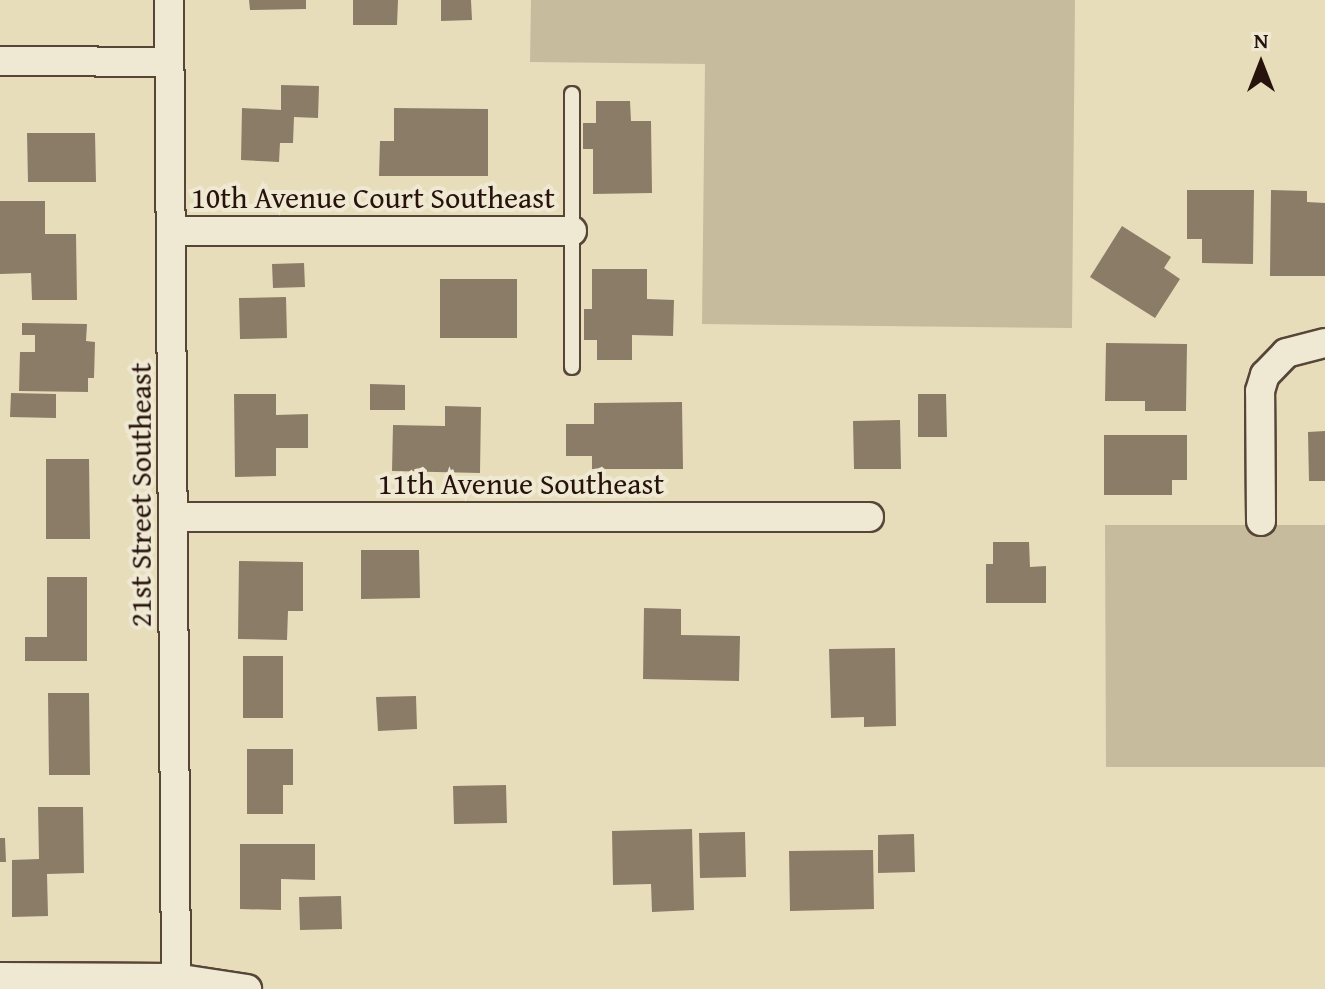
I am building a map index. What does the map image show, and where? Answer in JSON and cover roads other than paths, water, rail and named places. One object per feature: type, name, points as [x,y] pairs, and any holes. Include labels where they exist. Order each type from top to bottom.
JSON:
[{"type":"street","name":"21st Street Southeast","points":[[169,0],[176,984]]},
{"type":"street","points":[[0,61],[169,62]]},
{"type":"street","name":"10th Avenue Court Southeast","points":[[173,231],[572,231]]},
{"type":"street","points":[[1261,521],[1260,391],[1265,375],[1273,364],[1286,353],[1315,344]]},
{"type":"street","name":"11th Avenue Southeast","points":[[174,517],[869,517]]},
{"type":"street","points":[[0,977],[247,989]]},
{"type":"lane","points":[[572,94],[572,367]]}]
